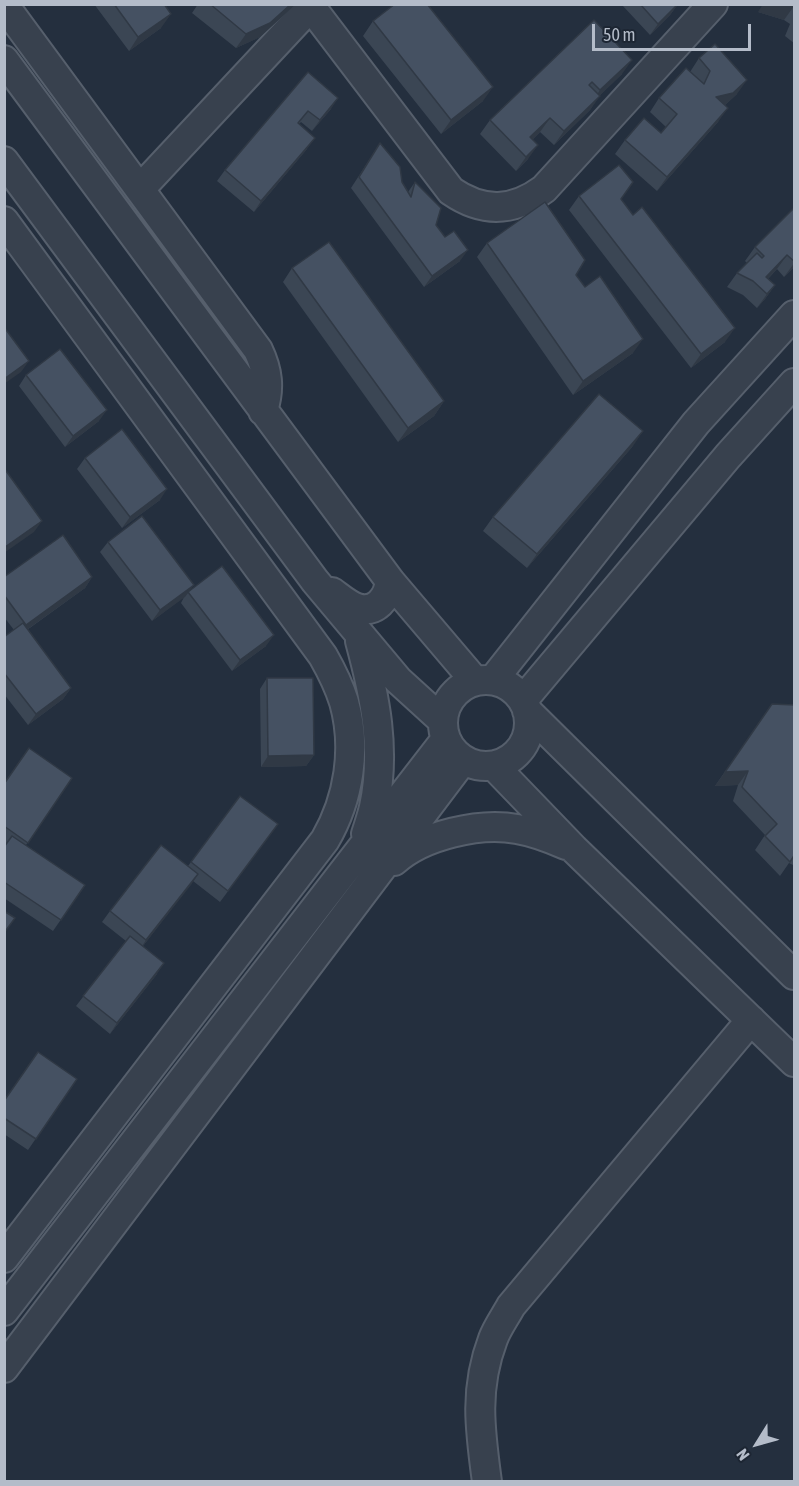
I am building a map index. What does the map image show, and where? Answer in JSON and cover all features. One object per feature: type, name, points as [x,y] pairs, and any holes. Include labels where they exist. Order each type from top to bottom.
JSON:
[{"type":"street","points":[[140,189],[312,6],[450,191],[472,203],[484,206],[509,206],[522,202],[534,197],[544,189],[713,4]]},
{"type":"street","points":[[4,5],[258,350],[264,362],[268,387],[263,411]]},
{"type":"street","points":[[4,60],[390,581],[484,681]]},
{"type":"street","points":[[4,161],[315,581],[450,740],[478,766],[502,764],[518,754],[529,729],[525,705],[728,456],[795,383]]},
{"type":"street","points":[[4,221],[323,656],[344,703],[349,728],[350,753],[348,779],[341,804],[325,840],[4,1258]]},
{"type":"street","points":[[484,681],[696,423],[795,315]]},
{"type":"street","points":[[696,423],[728,456]]},
{"type":"street","points":[[315,581],[356,608],[364,609],[380,604],[386,598],[390,581]]},
{"type":"street","points":[[358,633],[375,701],[379,755],[374,808],[363,845]]},
{"type":"street","points":[[4,1368],[375,878],[450,740],[447,704],[458,689],[484,681],[510,687],[525,705],[795,975]]},
{"type":"street","points":[[4,1311],[363,845],[450,740]]},
{"type":"street","points":[[494,766],[573,849],[795,1062]]},
{"type":"street","points":[[375,878],[398,858],[425,842],[454,832],[484,827],[515,829],[545,836],[573,849]]},
{"type":"street","points":[[252,991],[275,1010]]},
{"type":"street","points":[[487,1482],[479,1407],[483,1371],[494,1337],[511,1306],[751,1020]]},
{"type":"building","points":[[114,4],[164,4],[171,14],[138,37]]},
{"type":"building","points":[[210,4],[291,4],[270,23],[246,34]]},
{"type":"building","points":[[395,4],[427,4],[493,87],[451,120],[373,21]]},
{"type":"building","points":[[640,4],[678,4],[658,24]]},
{"type":"building","points":[[594,20],[632,60],[600,90],[592,82],[589,85],[600,96],[564,131],[550,118],[530,137],[538,145],[526,157],[490,120]]},
{"type":"building","points":[[715,44],[747,80],[733,93],[716,97],[728,108],[667,177],[625,140],[644,118],[661,133],[677,114],[659,98],[686,68],[704,84],[710,71],[699,58]]},
{"type":"building","points":[[308,72],[338,98],[320,120],[308,111],[298,123],[315,138],[261,201],[225,170]]},
{"type":"building","points":[[380,143],[400,167],[402,182],[411,197],[415,182],[441,208],[436,225],[445,237],[454,231],[468,250],[432,276],[359,177]]},
{"type":"building","points":[[619,165],[633,182],[621,199],[633,215],[642,207],[735,328],[701,354],[579,196]]},
{"type":"building","points":[[545,202],[585,260],[576,275],[585,287],[600,276],[643,339],[583,381],[487,243]]},
{"type":"building","points":[[795,207],[795,262],[787,255],[766,277],[775,285],[767,294],[753,281],[737,273],[757,253],[762,258],[764,256],[755,247]]},
{"type":"building","points":[[329,242],[444,401],[408,428],[292,268]]},
{"type":"building","points":[[4,327],[29,361],[4,379]]},
{"type":"building","points":[[60,349],[107,410],[73,436],[26,375]]},
{"type":"building","points":[[599,394],[643,431],[537,554],[493,517]]},
{"type":"building","points":[[122,429],[167,489],[130,517],[85,458]]},
{"type":"building","points":[[4,468],[42,521],[5,547],[4,545]]},
{"type":"building","points":[[142,516],[194,585],[160,610],[108,542]]},
{"type":"building","points":[[63,535],[92,577],[26,625],[4,595],[4,577]]},
{"type":"building","points":[[222,566],[274,635],[240,660],[188,592]]},
{"type":"building","points":[[23,623],[71,688],[36,714],[4,673],[4,637]]},
{"type":"building","points":[[267,678],[313,678],[314,755],[268,756]]},
{"type":"building","points":[[772,704],[795,705],[795,854],[790,862],[765,836],[777,824],[742,787],[748,771],[725,772]]},
{"type":"building","points":[[29,748],[72,778],[28,843],[4,826],[4,784]]},
{"type":"building","points":[[240,796],[278,824],[228,891],[191,862]]},
{"type":"building","points":[[12,836],[85,885],[61,920],[4,882],[4,847]]},
{"type":"building","points":[[161,845],[198,874],[146,940],[110,911]]},
{"type":"building","points":[[4,911],[15,918],[4,933]]},
{"type":"building","points":[[130,936],[164,963],[117,1023],[83,996]]},
{"type":"building","points":[[38,1052],[77,1079],[36,1139],[4,1118],[4,1101]]}]
